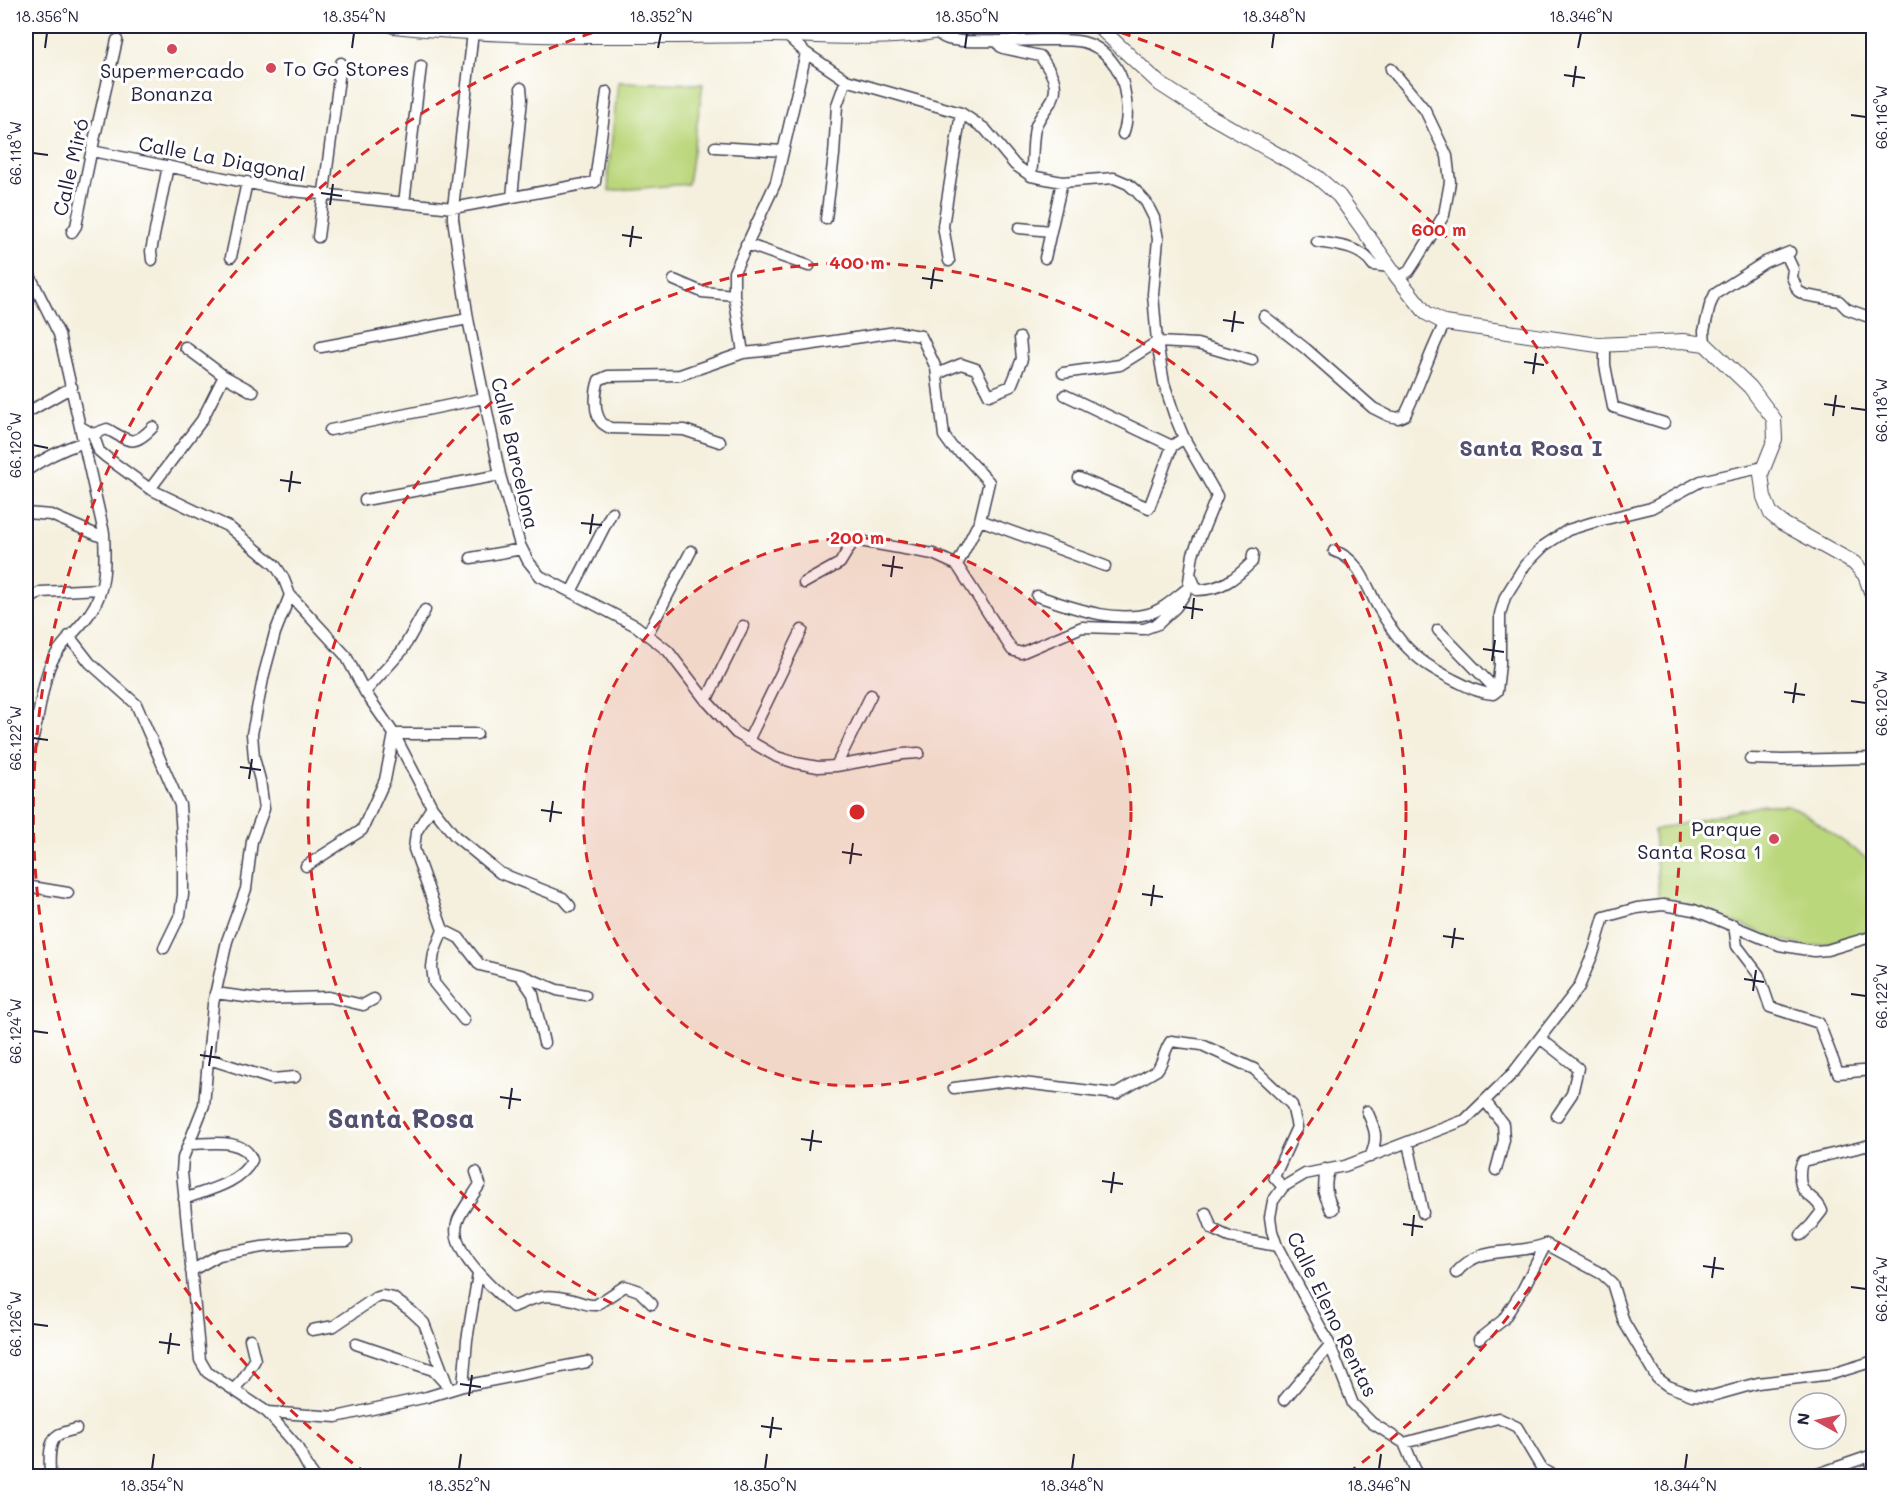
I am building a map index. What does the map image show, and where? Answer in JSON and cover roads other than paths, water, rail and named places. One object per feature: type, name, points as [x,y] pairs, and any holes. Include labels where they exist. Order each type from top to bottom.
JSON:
[{"type":"street","points":[[393,26],[554,37],[786,35],[808,30],[872,36],[914,35],[937,28],[961,26]]},
{"type":"street","points":[[1086,26],[1099,27],[1160,84],[1208,115],[1317,177],[1339,196],[1426,313],[1445,323],[1598,345],[1683,341],[1705,344],[1750,387],[1774,418],[1775,439],[1761,474],[1764,497],[1771,514],[1782,524],[1854,563],[1865,575],[1874,600]]},
{"type":"street","points":[[937,28],[941,37],[951,40],[1073,41],[1091,45],[1101,51],[1117,68],[1123,79],[1128,115],[1123,134]]},
{"type":"street","name":"Calle Barcelona","points":[[473,32],[453,208],[455,235],[468,319],[500,475],[522,549],[540,576],[636,626],[668,651],[706,701],[736,733],[777,757],[818,767],[919,753]]},
{"type":"street","points":[[786,35],[846,80],[961,113],[985,129],[1015,165],[1031,176],[1062,182],[1114,178],[1128,183],[1146,202],[1154,218],[1158,239],[1153,294],[1157,342],[1164,383],[1185,438],[1217,496],[1193,554],[1188,588],[1176,607],[1158,624],[1144,629],[1082,627],[1021,653],[1012,650],[1006,642],[957,565],[933,554],[854,540],[840,562],[804,583]]},
{"type":"street","name":"Calle Miró","points":[[72,232],[76,226],[117,40]]},
{"type":"street","points":[[998,41],[1003,48],[1040,56],[1053,74],[1055,93],[1035,128],[1031,176]]},
{"type":"street","points":[[743,353],[734,295],[734,272],[776,182],[806,52]]},
{"type":"street","points":[[318,237],[341,63]]},
{"type":"street","points":[[404,203],[421,66]]},
{"type":"street","points":[[1317,242],[1339,245],[1365,254],[1373,265],[1394,272],[1409,271],[1444,215],[1450,182],[1447,156],[1425,110],[1391,69]]},
{"type":"street","points":[[826,219],[837,105],[846,80]]},
{"type":"street","points":[[512,197],[522,99],[521,88]]},
{"type":"street","name":"Calle La Diagonal","points":[[92,151],[283,190],[453,208],[595,182],[607,92]]},
{"type":"street","points":[[950,261],[944,226],[961,113]]},
{"type":"street","points":[[715,147],[783,151]]},
{"type":"street","points":[[152,260],[151,250],[168,166]]},
{"type":"street","points":[[231,257],[247,182]]},
{"type":"street","points":[[1045,258],[1062,182]]},
{"type":"street","points":[[1019,228],[1052,231]]},
{"type":"street","points":[[746,244],[809,266]]},
{"type":"street","points":[[1705,344],[1704,331],[1715,294],[1765,262],[1788,253],[1793,269],[1792,277],[1798,291],[1805,295],[1839,301],[1847,309],[1866,316]]},
{"type":"street","points":[[26,268],[59,334],[104,538],[104,576],[97,602],[57,652],[49,669],[34,739],[26,757]]},
{"type":"street","points":[[674,280],[702,292],[734,295]]},
{"type":"street","points":[[1264,316],[1306,349],[1373,408],[1398,418],[1405,415],[1434,343],[1445,323]]},
{"type":"street","points":[[321,347],[468,319]]},
{"type":"street","points":[[720,442],[684,430],[610,428],[602,423],[597,412],[596,389],[599,380],[608,376],[680,375],[743,353],[896,332],[921,336],[936,368],[944,436],[952,447],[965,456],[989,482],[980,520],[957,565]]},
{"type":"street","points":[[936,374],[961,364],[976,369],[990,395],[1011,386],[1022,359],[1020,338]]},
{"type":"street","points":[[1063,373],[1120,365],[1157,342],[1197,344],[1252,360]]},
{"type":"street","points":[[1598,345],[1605,352],[1612,407],[1664,423]]},
{"type":"street","points":[[185,347],[224,376],[254,392]]},
{"type":"street","points":[[150,489],[202,420],[224,376]]},
{"type":"street","points":[[26,413],[72,387]]},
{"type":"street","points":[[1065,395],[1172,446]]},
{"type":"street","points":[[330,430],[484,398]]},
{"type":"street","points":[[81,427],[93,434],[99,451],[150,489],[229,526],[274,565],[288,586],[290,595],[346,656],[365,693],[394,734],[432,807],[455,836],[500,873],[563,898],[570,906]]},
{"type":"street","points":[[93,434],[107,429],[127,441],[133,441],[145,436],[153,427]]},
{"type":"street","points":[[1079,478],[1149,508],[1172,446],[1185,438]]},
{"type":"street","points":[[26,471],[37,462],[84,442]]},
{"type":"street","points":[[1497,692],[1500,663],[1500,614],[1505,597],[1525,565],[1545,545],[1568,530],[1651,508],[1701,481],[1764,467]]},
{"type":"street","points":[[365,500],[500,475]]},
{"type":"street","points":[[571,592],[612,512]]},
{"type":"street","points":[[26,513],[51,515],[104,538]]},
{"type":"street","points":[[980,520],[1105,566]]},
{"type":"street","points":[[471,558],[522,549]]},
{"type":"street","points":[[647,634],[691,550]]},
{"type":"street","points":[[1334,551],[1353,561],[1378,607],[1401,641],[1423,664],[1481,693],[1497,692]]},
{"type":"street","points":[[1191,576],[1197,590],[1211,590],[1242,572],[1252,562],[1253,554]]},
{"type":"street","points":[[1037,596],[1090,612],[1124,617],[1150,614],[1162,608],[1188,588]]},
{"type":"street","points":[[26,601],[41,592],[100,589]]},
{"type":"street","points":[[290,595],[275,633],[252,734],[254,758],[264,809],[252,841],[246,890],[227,941],[215,993],[204,1105],[183,1158],[182,1172],[200,1360],[207,1372],[267,1412],[296,1445],[313,1476]]},
{"type":"street","points":[[365,693],[402,651],[425,610]]},
{"type":"street","points":[[706,701],[743,626]]},
{"type":"street","points":[[748,741],[802,630]]},
{"type":"street","points":[[1438,630],[1497,692]]},
{"type":"street","points":[[69,636],[90,663],[136,704],[180,805],[183,895],[180,915],[164,948]]},
{"type":"street","points":[[836,766],[871,695]]},
{"type":"street","points":[[394,734],[477,734]]},
{"type":"street","points":[[306,866],[362,830],[385,780],[394,734]]},
{"type":"street","points":[[1750,759],[1874,758]]},
{"type":"street","points":[[432,807],[416,832],[414,849],[443,930],[434,953],[432,968],[434,983],[464,1020]]},
{"type":"street","points":[[26,886],[68,892]]},
{"type":"street","points":[[954,1088],[1007,1081],[1116,1094],[1157,1070],[1166,1047],[1171,1041],[1202,1046],[1254,1069],[1292,1105],[1297,1127],[1274,1177],[1283,1187],[1305,1174],[1370,1157],[1465,1120],[1514,1074],[1579,987],[1594,951],[1604,917],[1637,908],[1663,905],[1694,910],[1779,945],[1814,951],[1827,950],[1874,936]]},
{"type":"street","points":[[1734,925],[1737,946],[1759,975],[1770,1006],[1819,1023],[1838,1073],[1874,1070]]},
{"type":"street","points":[[443,930],[459,938],[480,965],[520,975],[557,990],[585,995]]},
{"type":"street","points":[[520,975],[532,994],[544,1043]]},
{"type":"street","points":[[215,993],[260,999],[329,997],[363,1005],[374,999]]},
{"type":"street","points":[[1541,1039],[1578,1068],[1572,1094],[1557,1116]]},
{"type":"street","points":[[209,1059],[272,1079],[294,1077]]},
{"type":"street","points":[[1485,1101],[1503,1124],[1504,1140],[1496,1170]]},
{"type":"street","points":[[1367,1111],[1376,1138],[1370,1157]]},
{"type":"street","points":[[1408,1143],[1423,1213]]},
{"type":"street","points":[[184,1198],[230,1180],[245,1170],[252,1160],[248,1151],[233,1144],[189,1144]]},
{"type":"street","points":[[1801,1235],[1822,1211],[1819,1204],[1807,1196],[1801,1188],[1800,1166],[1803,1161],[1874,1144]]},
{"type":"street","points":[[476,1172],[480,1184],[457,1221],[457,1231],[463,1253],[478,1274],[513,1307],[538,1296],[552,1295],[591,1306],[625,1286],[639,1291],[652,1304]]},
{"type":"street","name":"Calle Eleno Rentas","points":[[1283,1187],[1273,1201],[1270,1217],[1277,1246],[1330,1345],[1353,1404],[1372,1423],[1404,1443]]},
{"type":"street","points":[[1206,1213],[1212,1229],[1229,1237],[1277,1246]]},
{"type":"street","points":[[191,1270],[219,1255],[282,1245],[347,1241]]},
{"type":"street","points":[[1456,1273],[1464,1263],[1478,1256],[1536,1248],[1546,1244],[1602,1274],[1612,1283],[1624,1322],[1657,1378],[1668,1386],[1692,1395],[1712,1396],[1758,1383],[1832,1374],[1874,1361]]},
{"type":"street","points":[[1479,1339],[1503,1320],[1522,1291],[1546,1244]]},
{"type":"street","points":[[463,1386],[467,1340],[478,1274]]},
{"type":"street","points":[[312,1330],[334,1326],[375,1298],[382,1296],[393,1298],[424,1323],[449,1389]]},
{"type":"street","points":[[234,1389],[255,1360],[250,1339]]},
{"type":"street","points":[[356,1344],[433,1370],[440,1375],[449,1389]]},
{"type":"street","points":[[1284,1400],[1330,1345]]},
{"type":"street","points":[[267,1412],[336,1417],[428,1397],[449,1389],[588,1362]]},
{"type":"street","points":[[1418,1476],[1404,1443],[1498,1418],[1517,1427],[1542,1469],[1555,1476]]},
{"type":"street","points":[[50,1476],[54,1438],[76,1429]]},
{"type":"street","points":[[1812,1476],[1872,1454],[1874,1475]]},
{"type":"place","name":"Supermercado Bonanza","points":[[172,49]]},
{"type":"place","name":"To Go Stores","points":[[271,68]]},
{"type":"place","name":"Parque Santa Rosa 1","points":[[1774,839]]},
{"type":"district","name":"Santa Rosa I","points":[[1531,447]]},
{"type":"district","name":"Santa Rosa","points":[[401,1118]]}]
